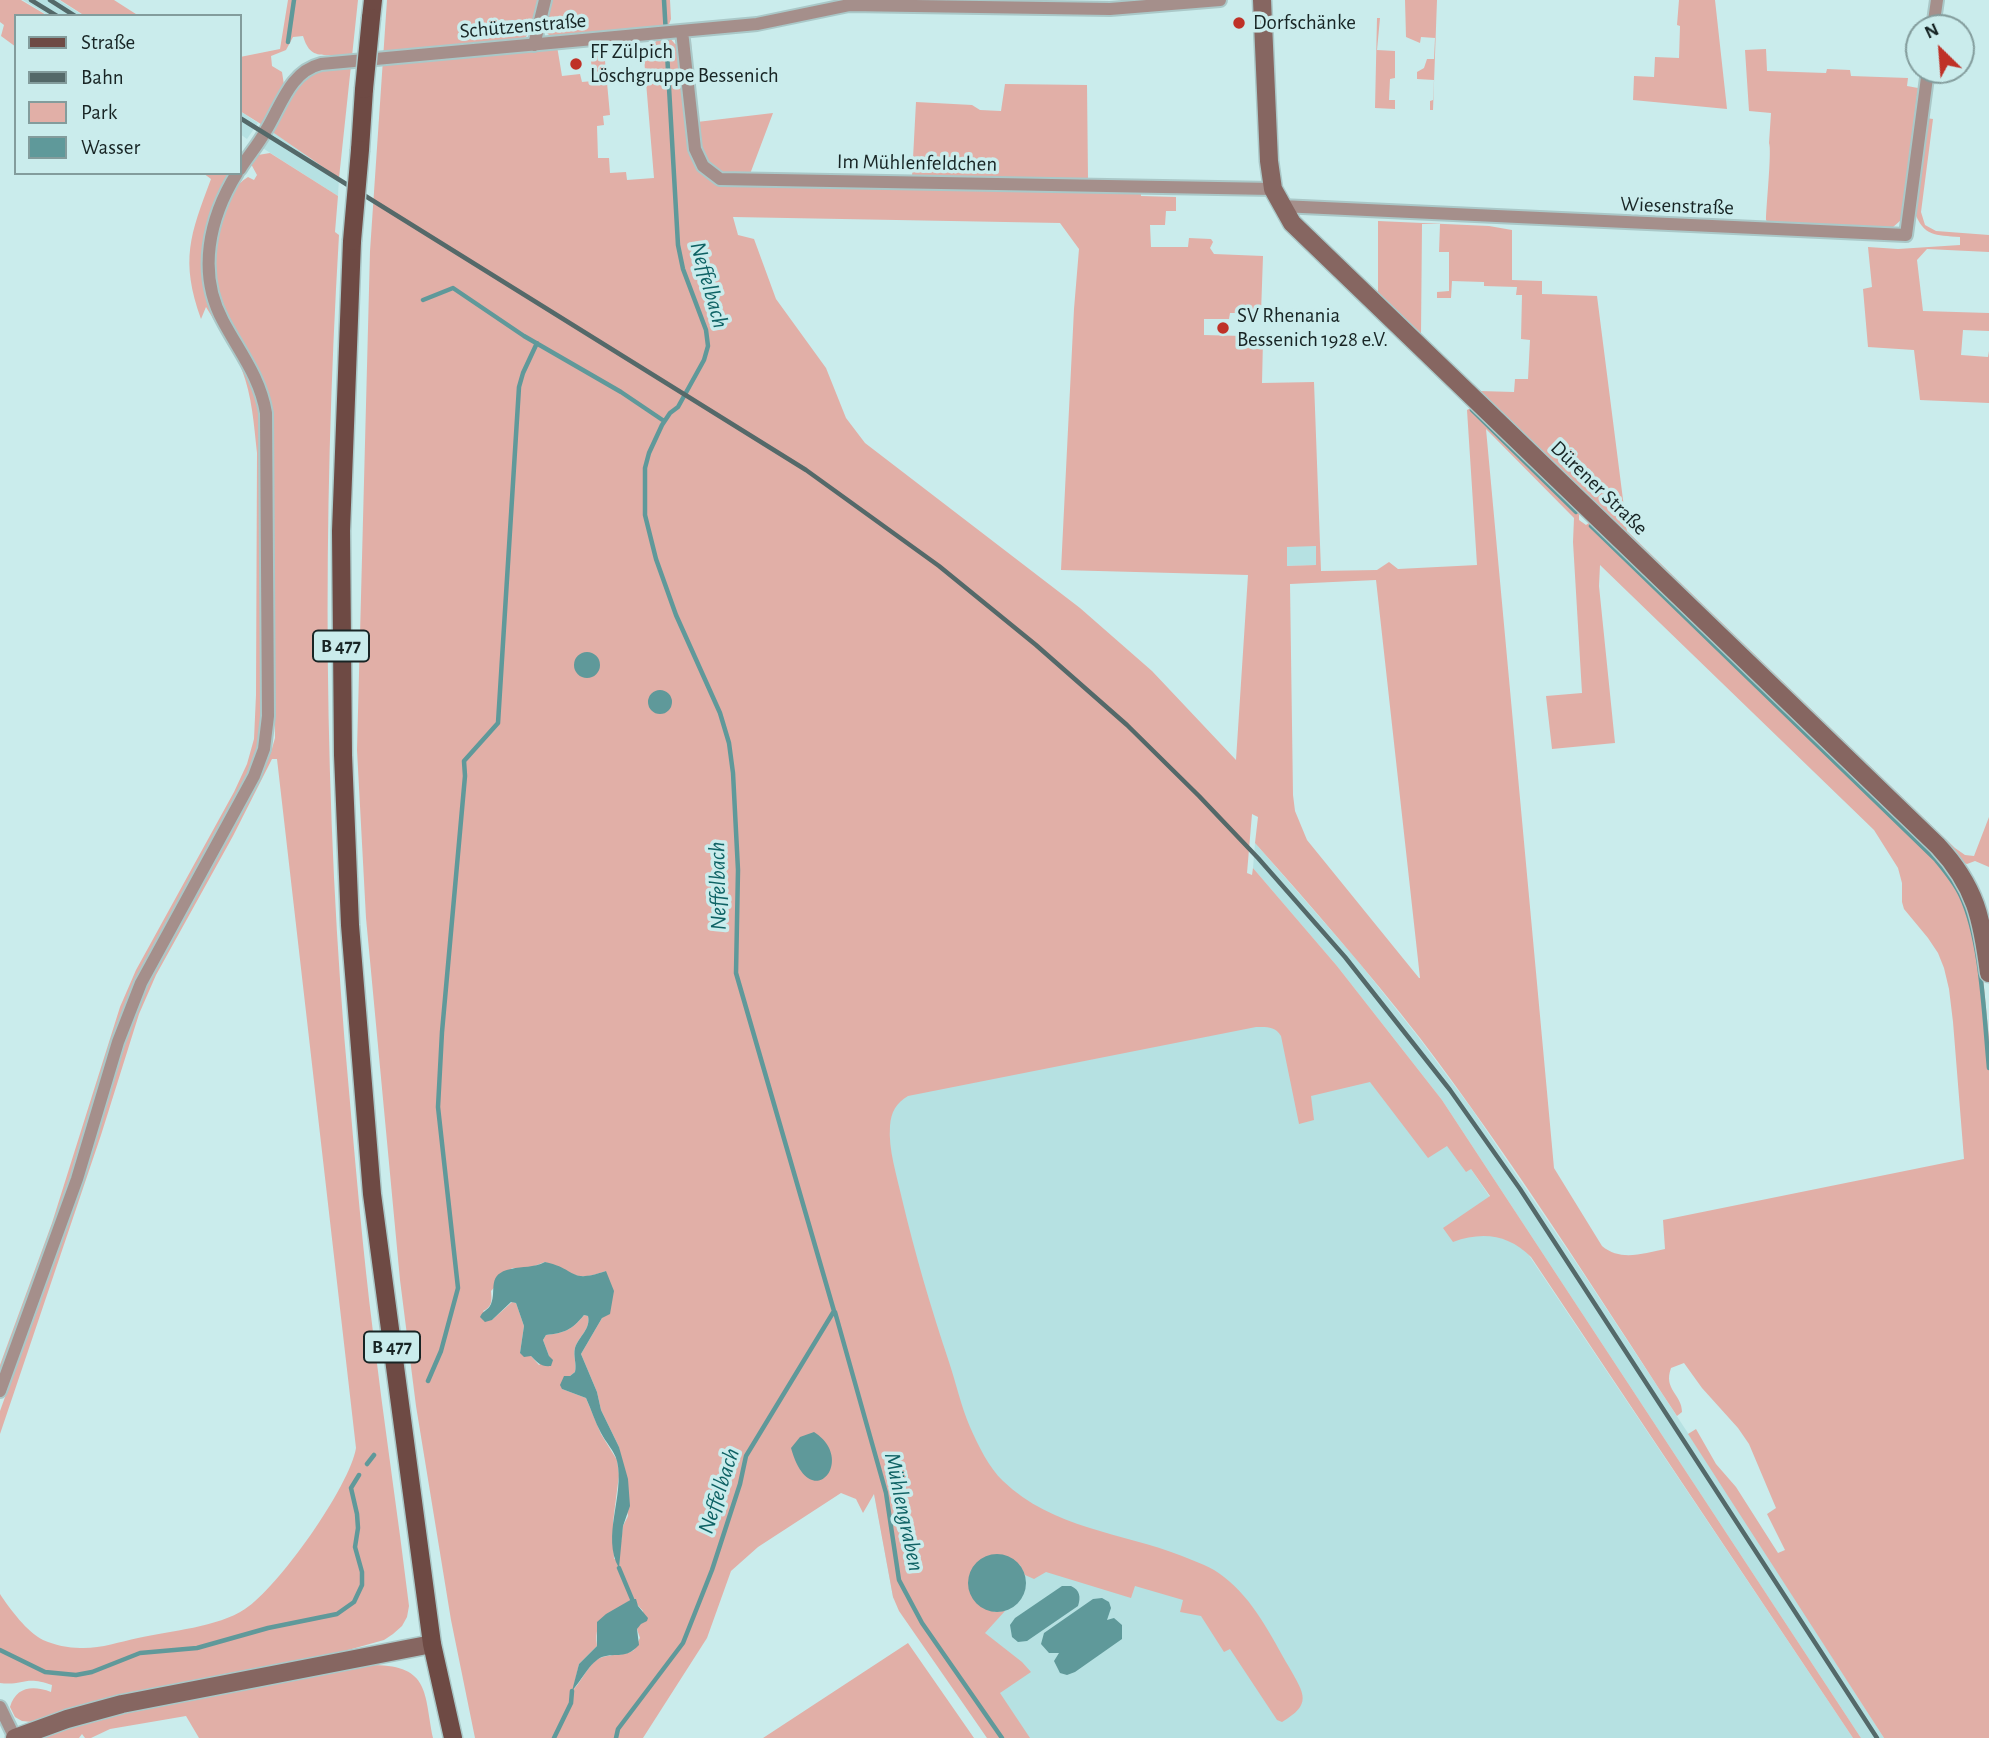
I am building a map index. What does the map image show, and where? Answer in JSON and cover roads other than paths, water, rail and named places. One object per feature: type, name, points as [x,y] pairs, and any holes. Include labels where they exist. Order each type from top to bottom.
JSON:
[{"type":"main road","name":"B 477","points":[[372,9],[352,242],[341,531],[343,755],[350,925],[372,1194],[432,1644],[453,1738]]},
{"type":"street","points":[[534,45],[545,0]]},
{"type":"street","name":"Schützenstraße","points":[[242,165],[295,80],[309,68],[330,63],[757,24],[849,5],[979,3],[1110,9],[1220,0]]},
{"type":"street","name":"Dürener Straße","points":[[1262,0],[1269,161],[1277,198],[1302,234],[1938,845],[1961,873],[1972,895],[1984,934],[1989,973]]},
{"type":"street","name":"Im Mühlenfeldchen","points":[[669,32],[695,149],[703,166],[720,178],[1277,198]]},
{"type":"street","name":"Wiesenstraße","points":[[1277,198],[1906,235],[1926,84]]},
{"type":"street","name":"Schützenstraße","points":[[0,1391],[77,1179],[118,1042],[141,983],[254,776],[264,749],[268,716],[266,414],[256,376],[217,307],[209,268],[213,224],[236,175]]},
{"type":"street","points":[[0,1707],[15,1738],[67,1719],[122,1704],[432,1644]]},
{"type":"water","points":[[587,652],[596,656],[600,665],[596,674],[587,678],[578,674],[574,665],[578,656]]},
{"type":"water","points":[[660,690],[668,694],[672,702],[668,710],[660,714],[652,710],[648,702],[652,694]]},
{"type":"water","points":[[545,1262],[579,1276],[606,1271],[614,1291],[610,1314],[602,1318],[581,1354],[597,1392],[601,1410],[619,1447],[628,1479],[630,1506],[623,1526],[619,1568],[612,1543],[619,1474],[617,1461],[586,1398],[562,1389],[560,1385],[564,1376],[575,1372],[575,1348],[586,1329],[588,1316],[584,1315],[567,1330],[546,1335],[543,1340],[553,1360],[551,1366],[540,1364],[531,1356],[524,1357],[520,1353],[524,1326],[516,1303],[511,1302],[492,1320],[485,1322],[480,1317],[491,1304],[498,1275],[503,1271]]},
{"type":"water","points":[[814,1432],[826,1444],[832,1456],[831,1468],[826,1476],[818,1481],[809,1479],[799,1468],[791,1448],[800,1437]]},
{"type":"water","points":[[997,1554],[1008,1556],[1021,1567],[1026,1583],[1024,1594],[1013,1607],[997,1612],[986,1610],[973,1599],[968,1583],[970,1572],[981,1559]]},
{"type":"water","points":[[1062,1586],[1071,1586],[1078,1592],[1078,1606],[1027,1641],[1018,1642],[1012,1637],[1010,1625],[1015,1618]]},
{"type":"water","points":[[1102,1598],[1109,1602],[1111,1608],[1107,1620],[1114,1618],[1122,1625],[1122,1639],[1075,1672],[1067,1675],[1060,1673],[1054,1661],[1059,1653],[1049,1653],[1041,1644],[1044,1633],[1093,1599]]},
{"type":"water","points":[[636,1599],[648,1618],[637,1629],[639,1645],[625,1654],[598,1659],[572,1691],[579,1664],[597,1646],[597,1622]]},
{"type":"waterway","points":[[288,42],[294,0]]},
{"type":"waterway","name":"Neffelbach","points":[[616,1738],[618,1729],[683,1643],[712,1570],[740,1484],[746,1456],[834,1311],[736,973],[738,870],[729,743],[720,713],[676,615],[656,559],[645,515],[645,468],[649,453],[662,425],[678,407],[704,360],[708,346],[706,330],[683,269],[678,245],[664,0]]},
{"type":"waterway","points":[[423,300],[453,288],[524,336],[621,392],[664,421]]},
{"type":"waterway","points":[[428,1381],[441,1351],[458,1288],[438,1107],[442,1032],[465,776],[464,761],[498,723],[519,387],[537,343]]},
{"type":"waterway","points":[[1472,410],[1576,512]]},
{"type":"waterway","points":[[1591,526],[1936,860],[1950,878],[1961,896],[1974,935],[1989,1068]]},
{"type":"waterway","name":"Mühlengraben","points":[[835,1312],[886,1493],[899,1580],[922,1623],[1002,1738]]},
{"type":"waterway","points":[[367,1464],[374,1455]]},
{"type":"waterway","points":[[0,1650],[45,1672],[76,1675],[92,1672],[140,1653],[197,1648],[268,1628],[337,1614],[354,1602],[362,1585],[362,1572],[355,1547],[357,1514],[351,1488],[359,1475]]},
{"type":"waterway","points":[[619,1568],[632,1599]]},
{"type":"waterway","points":[[554,1738],[571,1703],[572,1691]]},
{"type":"railway","points":[[31,0],[54,14]]},
{"type":"railway","points":[[50,0],[72,14]]},
{"type":"railway","points":[[242,119],[806,470],[939,566],[1036,645],[1127,725],[1199,796],[1345,957],[1450,1090],[1520,1189],[1877,1738]]},
{"type":"place","name":"Dorfschänke","points":[[1239,23]]},
{"type":"place","name":"FF Zülpich Löschgruppe Bessenich","points":[[576,64]]},
{"type":"place","name":"SV Rhenania Bessenich 1928 e.V.","points":[[1223,328]]}]
